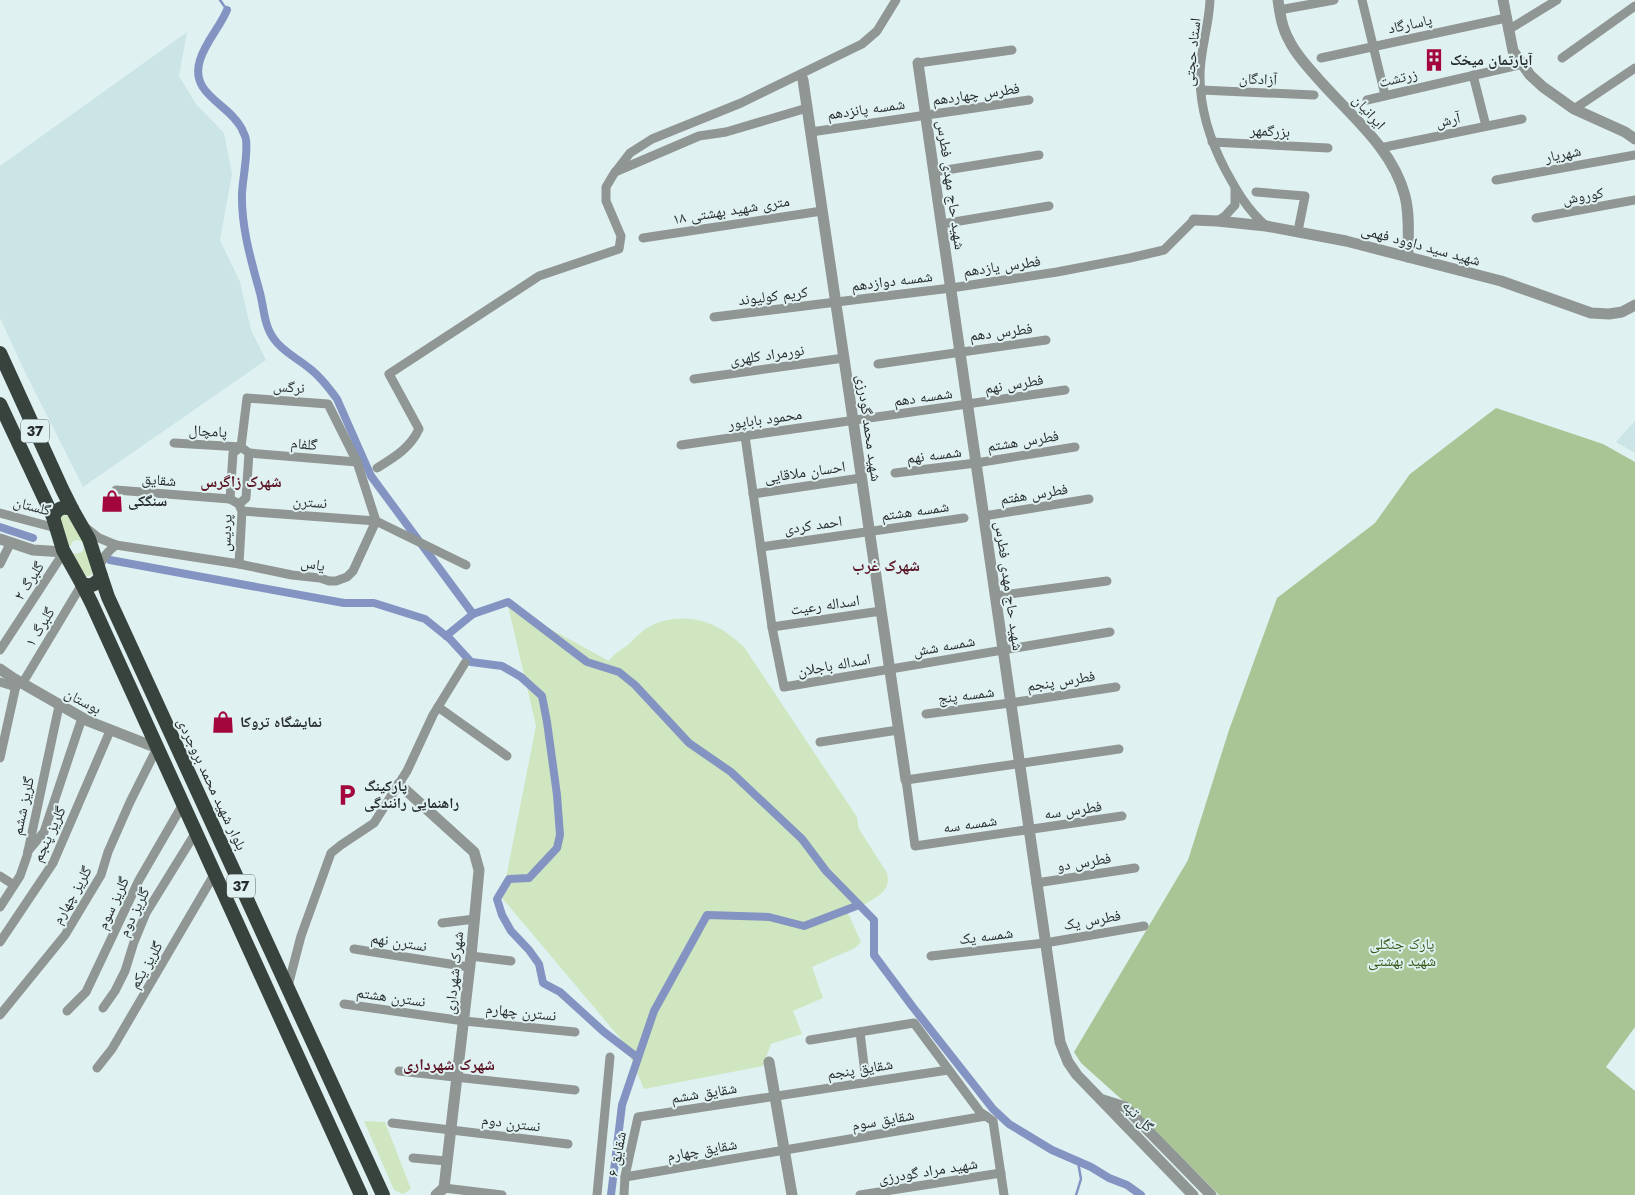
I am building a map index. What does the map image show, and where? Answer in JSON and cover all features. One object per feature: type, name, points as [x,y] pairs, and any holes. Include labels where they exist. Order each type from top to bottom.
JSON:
[{"type":"highway","name":"37","points":[[0,353],[62,490],[88,539],[100,573]]},
{"type":"highway","name":"37","points":[[0,404],[55,523],[64,552],[82,584],[158,748],[360,1195]]},
{"type":"highway","points":[[55,523],[59,509],[64,507],[72,509]]},
{"type":"highway","points":[[82,584],[88,586],[95,584],[100,573]]},
{"type":"highway","name":"بلوار شهید محمد بروجردی","points":[[100,573],[108,596],[384,1195]]},
{"type":"street","points":[[377,468],[413,442],[419,429],[389,374],[539,276],[618,249],[621,236],[606,201],[606,187],[615,172],[630,154],[652,139],[741,104],[862,44],[877,31],[896,0]]},
{"type":"street","name":"استاد حجتی","points":[[1210,0],[1200,74],[1207,129],[1235,189],[1252,214],[1266,226]]},
{"type":"street","points":[[1278,5],[1334,0]]},
{"type":"street","points":[[1362,0],[1385,95]]},
{"type":"street","points":[[1503,0],[1513,51],[1530,75],[1574,109],[1633,134]]},
{"type":"street","points":[[1508,30],[1557,0]]},
{"type":"street","name":"ایرانیان","points":[[1278,5],[1281,21],[1289,41],[1302,60],[1389,159],[1405,196],[1409,225],[1408,257]]},
{"type":"street","points":[[1562,58],[1635,6]]},
{"type":"street","name":"پاسارگاد","points":[[1321,58],[1506,18]]},
{"type":"street","points":[[918,63],[1012,50]]},
{"type":"street","name":"شهید حاج مهدی فطرس","points":[[918,63],[1058,1031],[1063,1053],[1077,1075],[1101,1100]]},
{"type":"street","name":"زرتشت","points":[[1367,100],[1522,64]]},
{"type":"street","points":[[1574,109],[1635,68]]},
{"type":"street","points":[[1474,76],[1486,126]]},
{"type":"street","name":"شهید محمد گودرزی","points":[[803,80],[906,780]]},
{"type":"street","name":"آزادگان","points":[[1201,90],[1314,95]]},
{"type":"street","name":"فطرس چهاردهم","points":[[926,114],[1029,100]]},
{"type":"street","points":[[615,172],[699,136],[726,132],[807,108]]},
{"type":"street","name":"شمسه پانزدهم","points":[[811,132],[926,114]]},
{"type":"street","name":"آرش","points":[[1380,148],[1522,119]]},
{"type":"street","name":"بزرگمهر","points":[[1212,142],[1328,148]]},
{"type":"street","name":"شهریار","points":[[1496,180],[1635,154]]},
{"type":"street","points":[[934,172],[1039,155]]},
{"type":"street","points":[[1217,221],[1225,216],[1235,205],[1235,189]]},
{"type":"street","points":[[1256,192],[1305,196],[1298,231]]},
{"type":"street","name":"کوروش","points":[[1536,218],[1635,200]]},
{"type":"street","points":[[942,224],[1049,206]]},
{"type":"street","name":"۱۸ متری شهید بهشتی","points":[[643,238],[822,210]]},
{"type":"street","name":"شهید سید داوود فهمی","points":[[1194,220],[1266,226],[1346,241],[1501,281],[1591,313],[1609,314],[1622,312],[1635,305]]},
{"type":"street","name":"فطرس یازدهم","points":[[951,288],[1057,272],[1164,250],[1194,220]]},
{"type":"street","name":"شمسه دوازدهم","points":[[836,302],[951,288]]},
{"type":"street","name":"کریم کولیوند","points":[[714,317],[836,302]]},
{"type":"street","name":"فطرس دهم","points":[[878,364],[1046,340]]},
{"type":"street","name":"نورمراد کلهری","points":[[694,379],[844,358]]},
{"type":"street","name":"فطرس نهم","points":[[968,405],[1065,390]]},
{"type":"street","name":"نرگس","points":[[247,398],[328,404],[357,462]]},
{"type":"street","name":"پردیس","points":[[240,507],[230,499],[234,453],[241,447],[247,398]]},
{"type":"street","name":"شمسه دهم","points":[[853,421],[968,405]]},
{"type":"street","name":"محمود باباپور","points":[[681,445],[853,421]]},
{"type":"street","points":[[745,436],[772,627]]},
{"type":"street","name":"پامچال","points":[[174,443],[241,447]]},
{"type":"street","points":[[241,447],[249,453]]},
{"type":"street","name":"فطرس هشتم","points":[[976,463],[1074,447]]},
{"type":"street","name":"پردیس","points":[[238,564],[240,507],[246,498],[249,453]]},
{"type":"street","name":"گلفام","points":[[249,453],[357,462]]},
{"type":"street","points":[[357,462],[376,521],[433,550],[466,564]]},
{"type":"street","name":"شمسه نهم","points":[[895,473],[976,463]]},
{"type":"street","name":"احسان ملاقایی","points":[[753,494],[861,478]]},
{"type":"street","name":"شقایق","points":[[116,490],[230,499]]},
{"type":"street","name":"فطرس هفتم","points":[[984,516],[1089,499]]},
{"type":"street","name":"نسترن","points":[[240,507],[376,521]]},
{"type":"street","name":"گلستان","points":[[0,513],[55,523]]},
{"type":"street","name":"شمسه هشتم","points":[[869,531],[964,518]]},
{"type":"street","name":"یاس","points":[[80,524],[99,538],[116,545],[336,581],[347,577],[353,571],[376,521]]},
{"type":"street","name":"احمد کردی","points":[[761,546],[869,531]]},
{"type":"street","points":[[0,564],[5,541],[33,550],[64,552]]},
{"type":"street","points":[[100,573],[101,561],[106,553],[116,545]]},
{"type":"street","name":"گلبرگ ۲","points":[[0,650],[64,552]]},
{"type":"street","points":[[995,596],[1107,581]]},
{"type":"street","name":"گلبرگ ۱","points":[[0,758],[18,684],[82,584]]},
{"type":"street","name":"اسداله رعیت","points":[[772,627],[881,611]]},
{"type":"street","name":"اسداله باجلان","points":[[772,627],[784,687],[889,669]]},
{"type":"street","name":"شمسه شش","points":[[889,669],[1110,632]]},
{"type":"street","points":[[288,986],[301,936],[330,853],[374,824],[398,784],[438,707],[465,663]]},
{"type":"street","name":"بوستان","points":[[0,669],[18,684],[82,718],[110,731],[158,748]]},
{"type":"street","points":[[0,682],[18,684]]},
{"type":"street","name":"فطرس پنجم","points":[[1010,704],[1116,687]]},
{"type":"street","name":"شمسه پنج","points":[[926,714],[1010,704]]},
{"type":"street","name":"گلریز ششم","points":[[0,907],[20,876],[59,706]]},
{"type":"street","points":[[438,707],[507,756]]},
{"type":"street","points":[[27,852],[44,832],[82,718]]},
{"type":"street","points":[[820,742],[898,730]]},
{"type":"street","name":"گلریز پنجم","points":[[0,942],[53,863],[110,731]]},
{"type":"street","name":"گلریز چهارم","points":[[0,1015],[65,935],[101,874],[108,852],[130,802],[158,748]]},
{"type":"street","points":[[906,780],[1119,749]]},
{"type":"street","name":"شمسه سه","points":[[906,780],[915,846],[1029,830]]},
{"type":"street","name":"شهرک شهرداری","points":[[398,784],[474,852],[479,870],[464,1020],[446,1161],[440,1191]]},
{"type":"street","name":"گلریز سوم","points":[[67,1011],[86,992],[139,880],[183,804]]},
{"type":"street","name":"فطرس سه","points":[[1029,830],[1122,816]]},
{"type":"street","name":"گلریز دوم","points":[[103,1008],[115,991],[125,971],[134,942],[146,914],[196,832]]},
{"type":"street","name":"فطرس دو","points":[[1036,883],[1136,868]]},
{"type":"street","name":"گلریز یکم","points":[[98,1068],[117,1040],[215,873]]},
{"type":"street","points":[[0,876],[14,885]]},
{"type":"street","points":[[442,922],[475,919]]},
{"type":"street","name":"فطرس یک","points":[[1045,942],[1144,926]]},
{"type":"street","name":"شمسه یک","points":[[931,956],[1045,942]]},
{"type":"street","name":"نسترن نهم","points":[[354,949],[470,962],[511,961]]},
{"type":"street","name":"نسترن هشتم","points":[[344,1004],[464,1020]]},
{"type":"street","name":"نسترن چهارم","points":[[464,1020],[575,1032]]},
{"type":"street","points":[[810,1040],[914,1023],[980,1112],[993,1120],[1004,1195]]},
{"type":"street","points":[[860,1032],[866,1082]]},
{"type":"street","points":[[597,1195],[610,1057]]},
{"type":"street","points":[[769,1062],[792,1195]]},
{"type":"street","name":"شقایق پنجم","points":[[775,1096],[948,1070]]},
{"type":"street","points":[[399,1071],[575,1090]]},
{"type":"street","name":"شقایق ششم","points":[[638,1118],[775,1096]]},
{"type":"street","name":"گل تپه","points":[[1101,1100],[1193,1195]]},
{"type":"street","name":"گل تپه","points":[[1101,1100],[1125,1107],[1211,1195]]},
{"type":"street","name":"شقایق سوم","points":[[784,1150],[986,1116]]},
{"type":"street","name":"شقایق ۶","points":[[624,1195],[625,1177],[638,1118]]},
{"type":"street","name":"نسترن دوم","points":[[392,1123],[568,1144]]},
{"type":"street","name":"شقایق چهارم","points":[[625,1177],[784,1150]]},
{"type":"street","points":[[413,1158],[446,1161]]},
{"type":"street","name":"شهید مراد گودرزی","points":[[860,1195],[1001,1173]]},
{"type":"street","points":[[440,1191],[502,1195]]},
{"type":"shaded area","points":[[187,32],[179,76],[196,104],[224,133],[232,174],[220,240],[240,282],[251,330],[266,360],[83,487],[0,318],[0,166]]},
{"type":"shaded area","points":[[1635,421],[1635,453],[1616,442]]},
{"type":"green space","name":"پارک جنگلی شهید بهشتی","points":[[1496,408],[1603,444],[1635,462],[1635,1027],[1606,1067],[1635,1091],[1635,1195],[1219,1195],[1148,1123],[1081,1063],[1074,1052],[1188,860],[1229,730],[1277,598],[1375,523],[1410,474]]},
{"type":"green space","points":[[65,515],[71,518],[80,531],[93,574],[86,577],[78,569],[72,552],[75,554],[82,552],[84,548],[82,542],[78,540],[73,541],[70,549],[59,519]]},
{"type":"green space","points":[[508,606],[609,661],[644,630],[661,622],[679,619],[698,620],[723,630],[744,647],[857,817],[859,829],[887,873],[887,885],[879,895],[848,913],[861,942],[855,948],[812,967],[823,998],[793,1011],[802,1034],[771,1044],[763,1066],[644,1089],[625,1044],[502,898],[536,726]]},
{"type":"green space","points":[[364,1121],[385,1122],[411,1189],[403,1194],[394,1190]]},
{"type":"waterway","points":[[220,0],[227,10]]},
{"type":"waterway","points":[[227,10],[209,40],[200,60],[198,72],[200,82],[205,90],[236,120],[246,137],[242,193],[243,218],[247,243],[268,328],[278,344],[328,386],[337,399],[371,476],[473,614],[508,602],[587,662],[619,672],[635,685],[689,743],[731,772],[802,839],[826,871],[874,920],[874,955],[993,1109],[1009,1124],[1052,1150],[1127,1185],[1141,1195]]},
{"type":"waterway","points":[[0,527],[33,538]]},
{"type":"waterway","points":[[110,560],[344,603],[374,603],[425,619],[450,639],[471,662],[502,666],[521,677],[542,696],[557,795],[560,835],[557,848],[529,878],[509,879],[497,899],[502,915],[511,931],[539,964],[543,983],[560,992],[604,1032],[638,1058],[622,1105],[611,1195]]},
{"type":"waterway","points":[[446,636],[473,614]]},
{"type":"waterway","points":[[638,1058],[654,1011],[707,915],[769,917],[804,926],[859,905]]},
{"type":"waterway","points":[[1076,1195],[1081,1179],[1078,1162]]},
{"type":"place","name":"آپارتمان میخک","points":[[1434,60]]},
{"type":"place","name":"سنگکی","points":[[112,501]]},
{"type":"place","name":"نمایشگاه تروکا","points":[[223,722]]},
{"type":"place","name":"پارکینگ راهنمایی رانندگی","points":[[347,795]]},
{"type":"district","name":"شهرک زاگرس","points":[[241,481]]},
{"type":"district","name":"شهرک غرب","points":[[886,565]]},
{"type":"district","name":"شهرک شهرداری","points":[[449,1064]]}]
